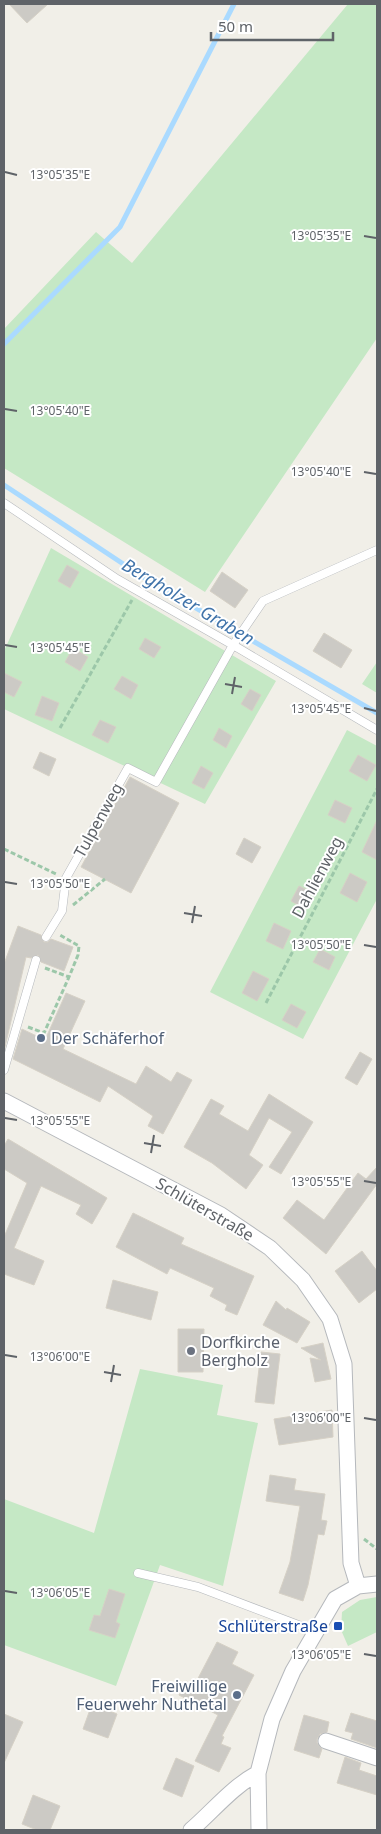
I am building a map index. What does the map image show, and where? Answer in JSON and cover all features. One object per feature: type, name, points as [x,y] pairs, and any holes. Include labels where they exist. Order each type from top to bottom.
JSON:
[{"type":"street","name":"Schlüterstraße","points":[[4,1101],[221,1215],[270,1248],[303,1280],[330,1319],[344,1364],[352,1563],[358,1586]]},
{"type":"street","points":[[259,1830],[258,1773],[272,1719],[293,1671],[335,1599],[358,1586],[377,1584]]},
{"type":"street","points":[[326,1740],[377,1758]]},
{"type":"street","points":[[191,1830],[216,1809],[242,1782],[258,1773]]},
{"type":"lane","points":[[4,503],[138,591],[234,645],[377,730]]},
{"type":"lane","points":[[234,645],[263,601],[377,550]]},
{"type":"lane","name":"Tulpenweg","points":[[48,934],[62,911],[66,878],[128,768],[156,782],[234,645]]},
{"type":"lane","points":[[4,1070],[35,962]]},
{"type":"lane","points":[[138,1573],[198,1587],[317,1632]]},
{"type":"path","points":[[60,728],[138,591]]},
{"type":"path","name":"Dahlienweg","points":[[266,1003],[377,789]]},
{"type":"path","points":[[4,849],[66,878]]},
{"type":"path","points":[[62,911],[78,902],[105,879]]},
{"type":"path","points":[[41,1038],[69,977],[78,955],[79,946],[48,934]]},
{"type":"path","points":[[35,962],[69,977]]},
{"type":"path","points":[[18,1023],[44,1034]]},
{"type":"path","points":[[361,1537],[377,1549]]},
{"type":"green space","points":[[348,4],[377,4],[377,338],[205,592],[4,468],[4,329],[96,232],[132,263]]},
{"type":"green space","points":[[51,548],[276,681],[205,804],[4,709],[4,651]]},
{"type":"green space","points":[[377,662],[377,693],[362,684]]},
{"type":"green space","points":[[347,730],[377,746],[377,899],[303,1039],[210,992]]},
{"type":"green space","points":[[140,1369],[223,1385],[217,1415],[258,1423],[223,1586],[160,1565],[116,1686],[4,1645],[4,1499],[94,1533]]},
{"type":"green space","points":[[377,1597],[377,1632],[348,1646],[341,1630],[342,1612],[360,1600]]},
{"type":"building","points":[[9,4],[48,4],[27,23]]},
{"type":"building","points":[[67,565],[79,572],[70,588],[58,581]]},
{"type":"building","points":[[222,572],[248,590],[235,608],[210,591]]},
{"type":"building","points":[[324,633],[352,650],[341,668],[313,651]]},
{"type":"building","points":[[145,638],[161,647],[154,658],[139,649]]},
{"type":"building","points":[[73,648],[88,657],[80,671],[65,662]]},
{"type":"building","points":[[4,673],[22,682],[14,697],[4,692]]},
{"type":"building","points":[[122,676],[138,685],[131,699],[114,689]]},
{"type":"building","points":[[250,689],[261,695],[252,711],[241,704]]},
{"type":"building","points":[[42,696],[59,703],[52,721],[35,715]]},
{"type":"building","points":[[100,720],[116,727],[108,743],[92,735]]},
{"type":"building","points":[[219,728],[232,736],[226,748],[213,740]]},
{"type":"building","points":[[40,752],[56,759],[49,776],[33,768]]},
{"type":"building","points":[[358,755],[376,765],[367,781],[349,771]]},
{"type":"building","points":[[201,766],[213,773],[204,789],[192,783]]},
{"type":"building","points":[[130,777],[179,803],[131,893],[81,867]]},
{"type":"building","points":[[335,800],[352,808],[345,823],[328,815]]},
{"type":"building","points":[[377,820],[377,860],[362,852]]},
{"type":"building","points":[[244,838],[261,847],[252,863],[236,854]]},
{"type":"building","points":[[350,873],[367,882],[357,902],[340,893]]},
{"type":"building","points":[[299,886],[312,892],[303,908],[291,901]]},
{"type":"building","points":[[274,923],[291,931],[283,949],[266,941]]},
{"type":"building","points":[[18,926],[41,935],[44,942],[48,942],[51,939],[73,947],[64,971],[41,962],[38,955],[31,958],[26,957],[4,1051],[4,964]]},
{"type":"building","points":[[320,949],[335,957],[329,970],[313,962]]},
{"type":"building","points":[[253,971],[269,979],[257,1001],[242,993]]},
{"type":"building","points":[[66,993],[85,1001],[63,1049],[136,1084],[146,1066],[171,1082],[177,1072],[192,1080],[163,1134],[148,1126],[153,1116],[108,1086],[100,1102],[13,1059],[22,1029],[45,1040]]},
{"type":"building","points":[[291,1004],[306,1012],[297,1028],[282,1020]]},
{"type":"building","points":[[360,1052],[372,1059],[357,1085],[345,1078]]},
{"type":"building","points":[[269,1094],[313,1122],[281,1174],[269,1167],[292,1132],[269,1118],[249,1155],[263,1165],[246,1189],[212,1163],[184,1147],[211,1099],[224,1106],[219,1114],[248,1131]]},
{"type":"building","points":[[8,1139],[107,1198],[92,1224],[76,1214],[81,1205],[41,1186],[14,1248],[44,1261],[34,1285],[4,1274],[4,1237],[27,1183],[4,1169],[4,1146]]},
{"type":"building","points":[[377,1167],[377,1184],[326,1254],[283,1218],[297,1200],[324,1220],[358,1173],[366,1179]]},
{"type":"building","points":[[133,1213],[184,1238],[181,1244],[254,1276],[237,1315],[225,1310],[227,1305],[210,1296],[214,1288],[170,1268],[167,1274],[116,1247]]},
{"type":"building","points":[[362,1251],[377,1271],[377,1289],[359,1303],[335,1271]]},
{"type":"building","points":[[113,1280],[158,1292],[151,1320],[106,1308]]},
{"type":"building","points":[[276,1301],[286,1310],[287,1308],[310,1322],[297,1343],[263,1325]]},
{"type":"building","name":"Dorfkirche Bergholz","points":[[178,1329],[204,1329],[203,1372],[178,1372]]},
{"type":"building","points":[[323,1343],[331,1379],[315,1382],[310,1358],[321,1360],[301,1348]]},
{"type":"building","points":[[261,1352],[280,1354],[274,1404],[255,1402]]},
{"type":"building","points":[[332,1410],[333,1437],[279,1445],[274,1419]]},
{"type":"building","points":[[270,1475],[296,1479],[294,1490],[325,1494],[321,1520],[327,1521],[324,1535],[318,1534],[303,1601],[279,1593],[290,1562],[300,1506],[266,1501]]},
{"type":"building","points":[[109,1589],[125,1594],[116,1622],[120,1624],[115,1638],[89,1630],[94,1615],[100,1616]]},
{"type":"building","points":[[217,1642],[238,1652],[232,1664],[254,1675],[222,1736],[224,1737],[221,1744],[231,1748],[219,1772],[195,1761],[218,1715],[179,1695],[186,1681],[194,1686]]},
{"type":"building","points":[[92,1704],[117,1714],[108,1738],[83,1729]]},
{"type":"building","points":[[351,1713],[377,1721],[377,1748],[351,1739],[353,1733],[345,1731]]},
{"type":"building","points":[[4,1714],[23,1722],[4,1763]]},
{"type":"building","points":[[304,1715],[329,1722],[327,1732],[320,1734],[317,1739],[317,1743],[322,1749],[319,1758],[294,1750]]},
{"type":"building","points":[[345,1757],[361,1763],[359,1770],[377,1776],[377,1795],[337,1783]]},
{"type":"building","points":[[176,1758],[194,1766],[182,1797],[163,1789]]},
{"type":"building","points":[[33,1795],[60,1806],[50,1830],[37,1830],[22,1824]]},
{"type":"waterway","points":[[4,344],[120,227],[234,4]]},
{"type":"waterway","name":"Bergholzer Graben","points":[[4,485],[146,579],[377,713]]},
{"type":"place","name":"Der Schäferhof","points":[[41,1038]]},
{"type":"place","name":"Dorfkirche Bergholz","points":[[191,1351]]},
{"type":"place","name":"Schlüterstraße","points":[[338,1626]]},
{"type":"place","name":"Freiwillige Feuerwehr Nuthetal","points":[[237,1695]]}]
